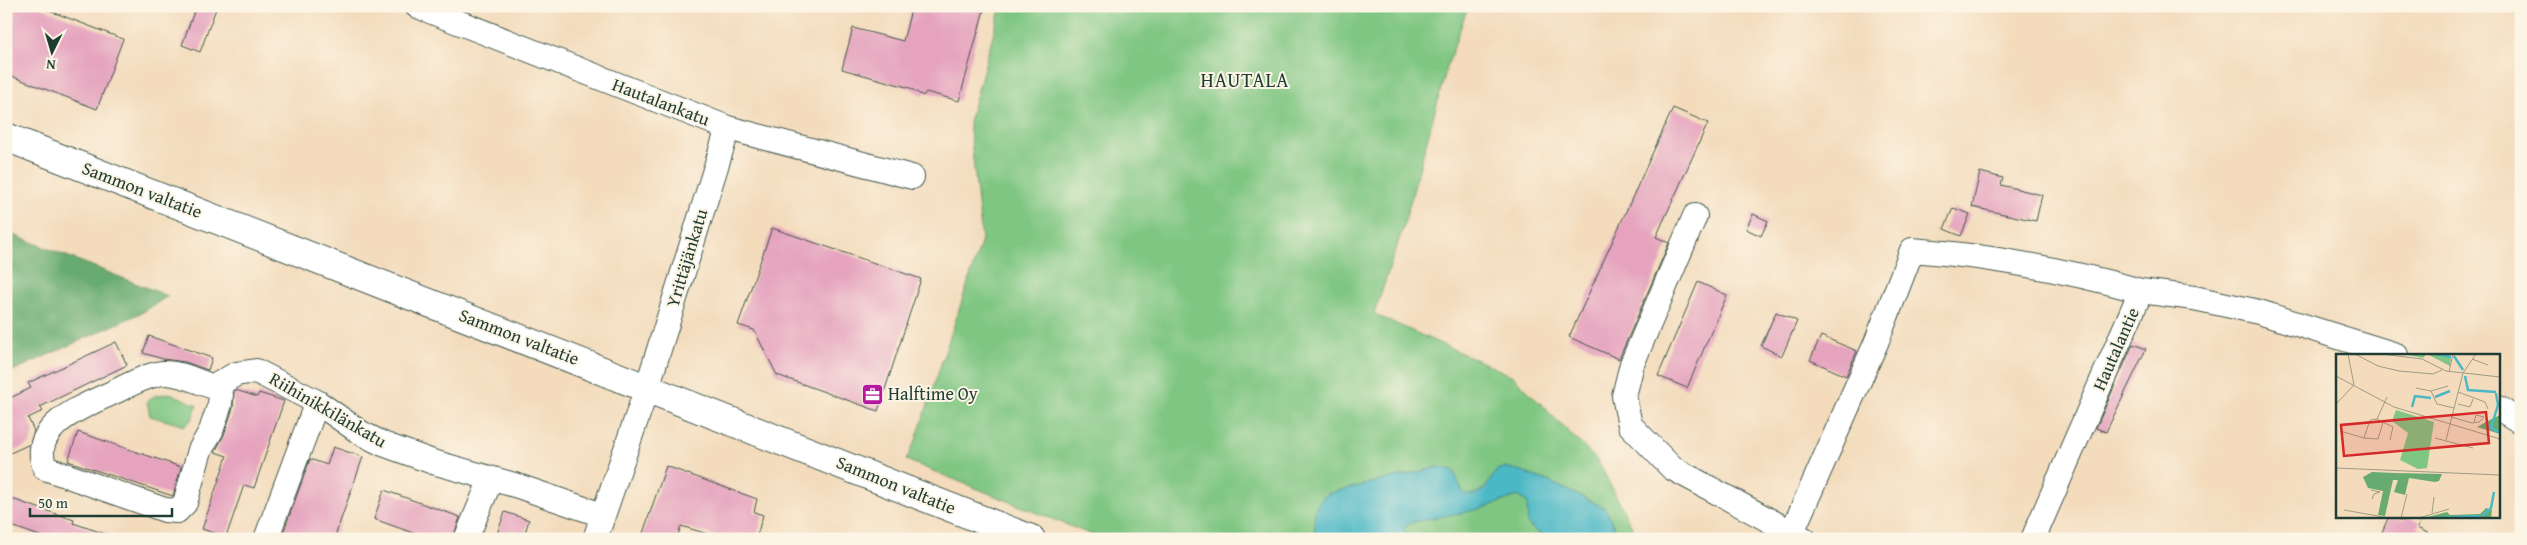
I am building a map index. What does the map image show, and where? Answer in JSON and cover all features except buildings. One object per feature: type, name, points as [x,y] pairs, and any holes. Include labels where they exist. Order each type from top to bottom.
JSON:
[{"type":"main road","name":"Sammon valtatie","points":[[6,137],[1031,539]]},
{"type":"street","name":"Hautalankatu","points":[[417,6],[728,128],[912,177]]},
{"type":"street","name":"Yrittäjänkatu","points":[[594,539],[647,388],[728,128]]},
{"type":"street","points":[[1695,216],[1632,364],[1624,396],[1630,425],[1672,468],[1798,535],[1912,250],[2008,262],[2102,280],[2141,291]]},
{"type":"street","name":"Hautalantie","points":[[2033,539],[2141,291],[2194,298],[2259,312],[2393,354]]},
{"type":"street","name":"Riihinikkilänkatu","points":[[217,385],[236,374],[256,371],[317,402],[360,433],[383,444],[451,468],[491,478],[602,515]]},
{"type":"street","points":[[170,373],[211,386],[217,385],[221,395],[220,404],[211,431],[200,450],[184,503],[177,511],[166,510],[47,470],[43,463],[43,445],[48,434],[63,418],[151,376],[170,373]]},
{"type":"street","points":[[266,539],[317,402]]},
{"type":"street","points":[[2500,409],[2521,422]]},
{"type":"street","points":[[466,539],[491,478]]},
{"type":"green space","points":[[1001,6],[1468,6],[1447,67],[1403,228],[1374,314],[1513,376],[1598,461],[1638,539],[1620,539],[1605,508],[1548,481],[1507,467],[1497,470],[1487,485],[1480,491],[1470,494],[1463,494],[1453,470],[1439,467],[1329,493],[1319,502],[1316,508],[1314,519],[1316,539],[1102,539],[906,460],[916,440],[982,240],[969,122]]},
{"type":"green space","points":[[6,232],[168,296],[143,312],[6,374]]},
{"type":"green space","points":[[170,393],[197,405],[192,419],[185,426],[150,416],[147,402],[154,396]]},
{"type":"green space","points":[[1518,496],[1527,502],[1528,525],[1547,539],[1414,539],[1408,536],[1404,528],[1413,522],[1480,509]]},
{"type":"water","points":[[1439,467],[1453,470],[1463,493],[1474,495],[1485,489],[1497,470],[1507,467],[1548,481],[1605,508],[1620,539],[1547,539],[1528,525],[1527,502],[1518,496],[1480,509],[1413,522],[1404,528],[1408,536],[1414,539],[1316,539],[1314,519],[1316,508],[1319,502],[1329,493]]},
{"type":"place","name":"Halftime Oy","points":[[872,394]]},
{"type":"district","name":"HAUTALA","points":[[1245,80]]}]
